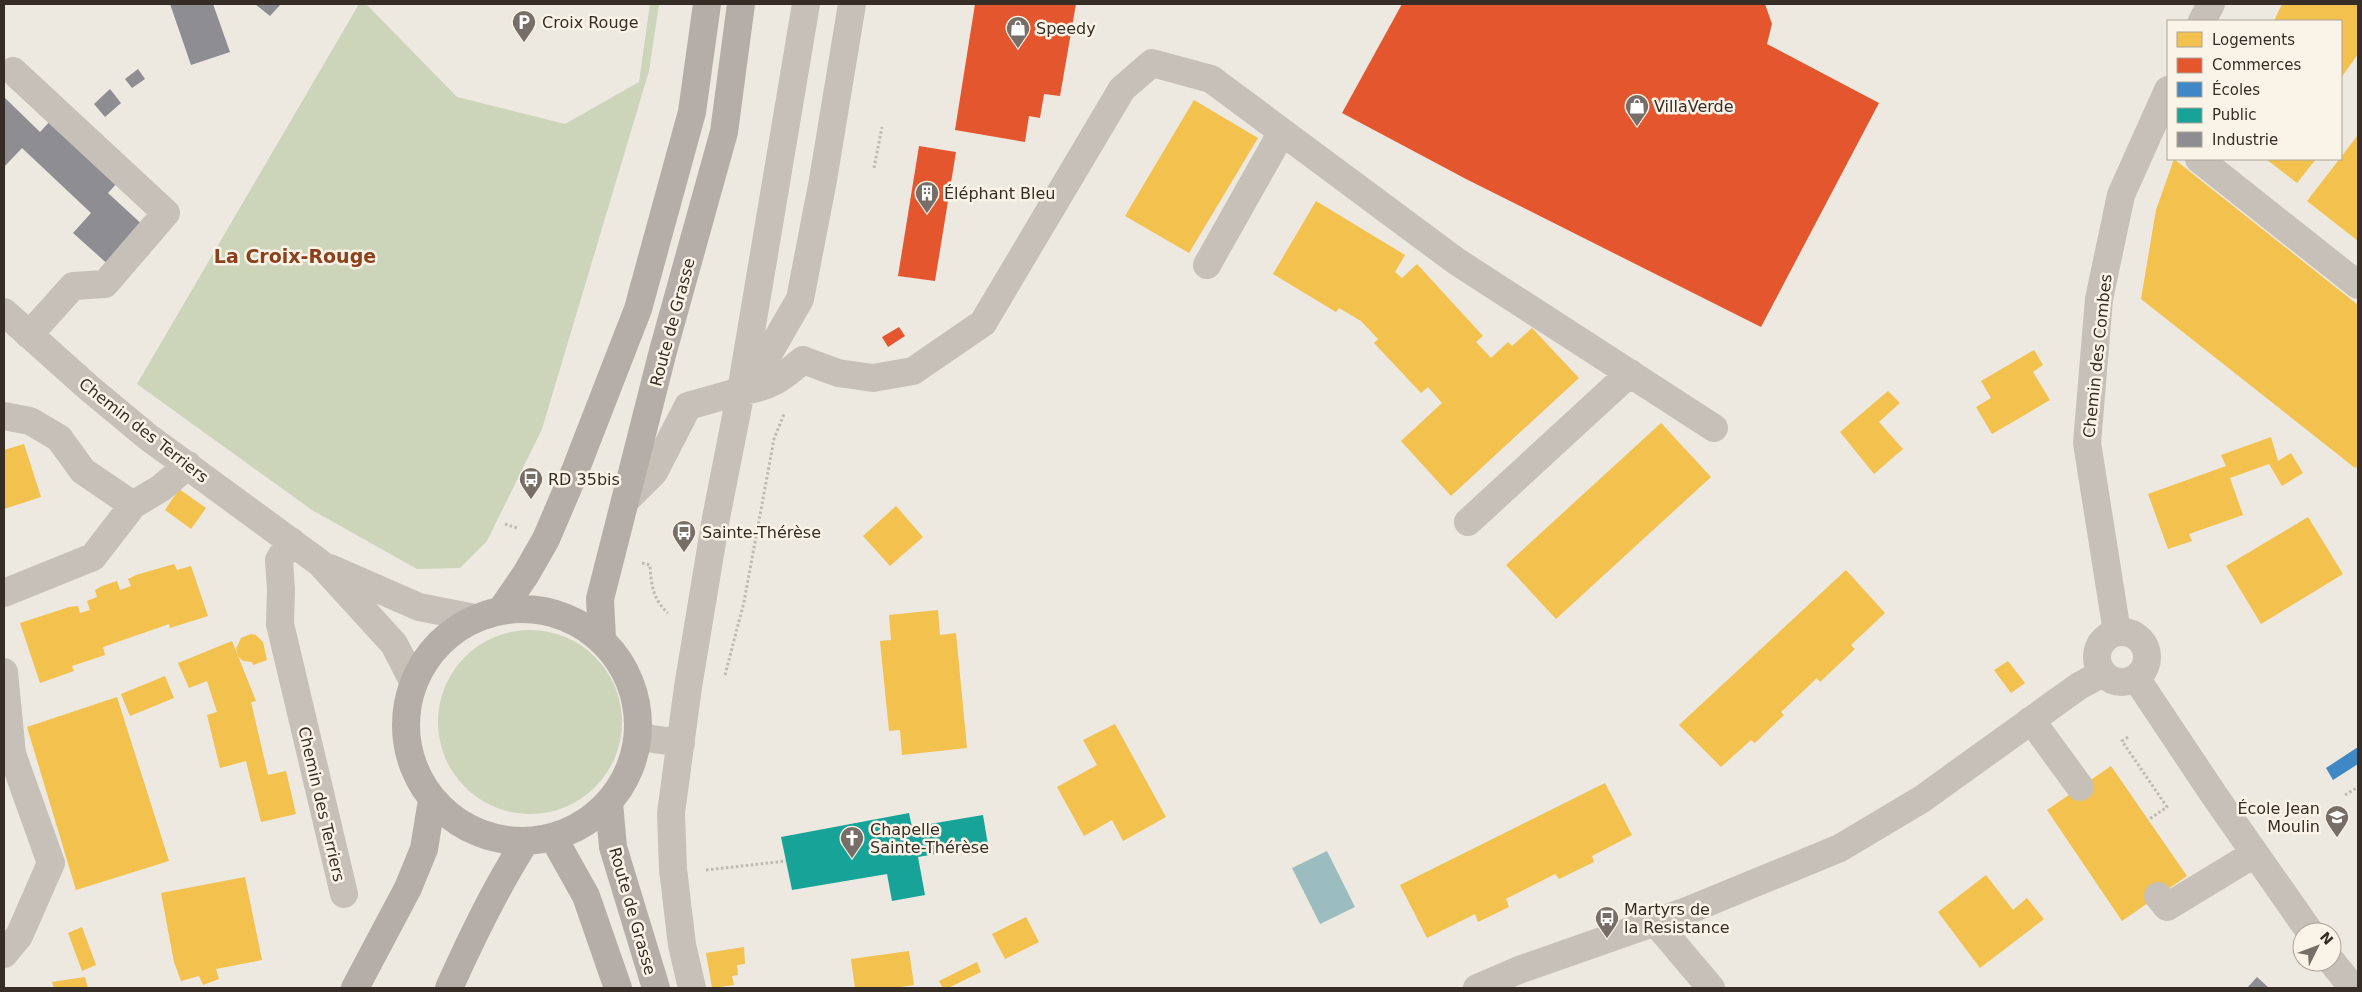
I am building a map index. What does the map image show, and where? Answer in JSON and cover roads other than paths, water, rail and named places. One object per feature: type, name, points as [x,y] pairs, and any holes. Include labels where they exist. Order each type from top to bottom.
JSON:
[{"type":"main road","points":[[502,609],[526,574],[546,539],[575,471],[638,309],[692,112],[707,4]]},
{"type":"main road","name":"Route de Grasse","points":[[602,639],[600,599],[663,351],[724,132],[741,4]]},
{"type":"main road","points":[[529,608],[556,612],[580,623],[602,639],[624,668],[636,701],[638,737],[629,772],[609,803],[584,824],[553,838],[525,842],[490,838],[458,823],[432,800],[411,764],[404,722],[413,681],[438,643],[475,618],[502,609],[529,608]]},
{"type":"main road","points":[[355,988],[408,888],[424,849],[432,800]]},
{"type":"main road","name":"Route de Grasse","points":[[609,803],[613,847],[656,988]]},
{"type":"main road","points":[[553,838],[586,896],[618,988]]},
{"type":"main road","points":[[449,988],[478,923],[501,880],[525,842]]},
{"type":"street","points":[[692,988],[682,945],[673,869],[671,813],[688,687],[716,518],[741,391],[806,4]]},
{"type":"street","points":[[741,391],[766,358],[800,299],[852,4]]},
{"type":"street","points":[[2203,20],[2211,4]]},
{"type":"street","points":[[803,360],[838,373],[873,378],[913,371],[983,323],[1122,88],[1152,63],[1210,79],[1456,261],[1714,428]]},
{"type":"street","points":[[13,71],[166,213],[105,284],[74,286],[29,336]]},
{"type":"street","name":"Chemin des Combes","points":[[2117,632],[2087,443],[2099,299],[2121,195],[2165,107]]},
{"type":"street","points":[[1206,265],[1282,132]]},
{"type":"street","points":[[2200,160],[2358,286]]},
{"type":"street","name":"Chemin des Terriers","points":[[4,312],[29,336],[148,437],[320,563],[394,644],[413,681]]},
{"type":"street","points":[[793,312],[803,360]]},
{"type":"street","points":[[625,501],[654,472],[688,406],[741,391],[760,389],[772,384],[803,360]]},
{"type":"street","points":[[1468,522],[1630,374]]},
{"type":"street","points":[[4,416],[30,421],[59,438],[83,471],[132,505]]},
{"type":"street","points":[[4,593],[93,557],[132,505],[161,488],[188,466]]},
{"type":"street","name":"Chemin des Terriers","points":[[291,540],[279,560],[281,588],[280,624],[344,894]]},
{"type":"street","name":"Chemin des Terriers","points":[[320,563],[419,607],[475,618]]},
{"type":"street","points":[[2117,632],[2133,634],[2145,646],[2146,664],[2136,678],[2130,681],[2115,681],[2103,674],[2096,660],[2099,645],[2110,634],[2117,632]]},
{"type":"street","points":[[4,672],[8,756],[51,863],[19,936],[4,954]]},
{"type":"street","points":[[1477,988],[1519,970],[1656,923],[1840,848],[1922,799],[2079,686],[2103,674]]},
{"type":"street","points":[[2136,678],[2254,854],[2303,922]]},
{"type":"street","points":[[2031,720],[2080,787]]},
{"type":"street","points":[[638,737],[681,743]]},
{"type":"street","points":[[2158,896],[2167,907],[2254,854]]},
{"type":"street","points":[[1656,923],[1711,988]]},
{"type":"street","points":[[2340,972],[2353,988]]},
{"type":"water","points":[[1327,851],[1355,907],[1320,924],[1292,868]]},
{"type":"place","name":"Croix Rouge","points":[[524,43]]},
{"type":"place","name":"Speedy","points":[[1018,49]]},
{"type":"place","name":"VillaVerde","points":[[1637,127]]},
{"type":"place","name":"Éléphant Bleu","points":[[927,214]]},
{"type":"place","name":"RD 35bis","points":[[531,500]]},
{"type":"place","name":"Sainte-Thérèse","points":[[684,553]]},
{"type":"place","name":"École Jean Moulin","points":[[2337,838]]},
{"type":"place","name":"Chapelle Sainte-Thérèse","points":[[852,859]]},
{"type":"place","name":"Martyrs de la Resistance","points":[[1607,939]]},
{"type":"district","name":"La Croix-Rouge","points":[[295,256]]}]
